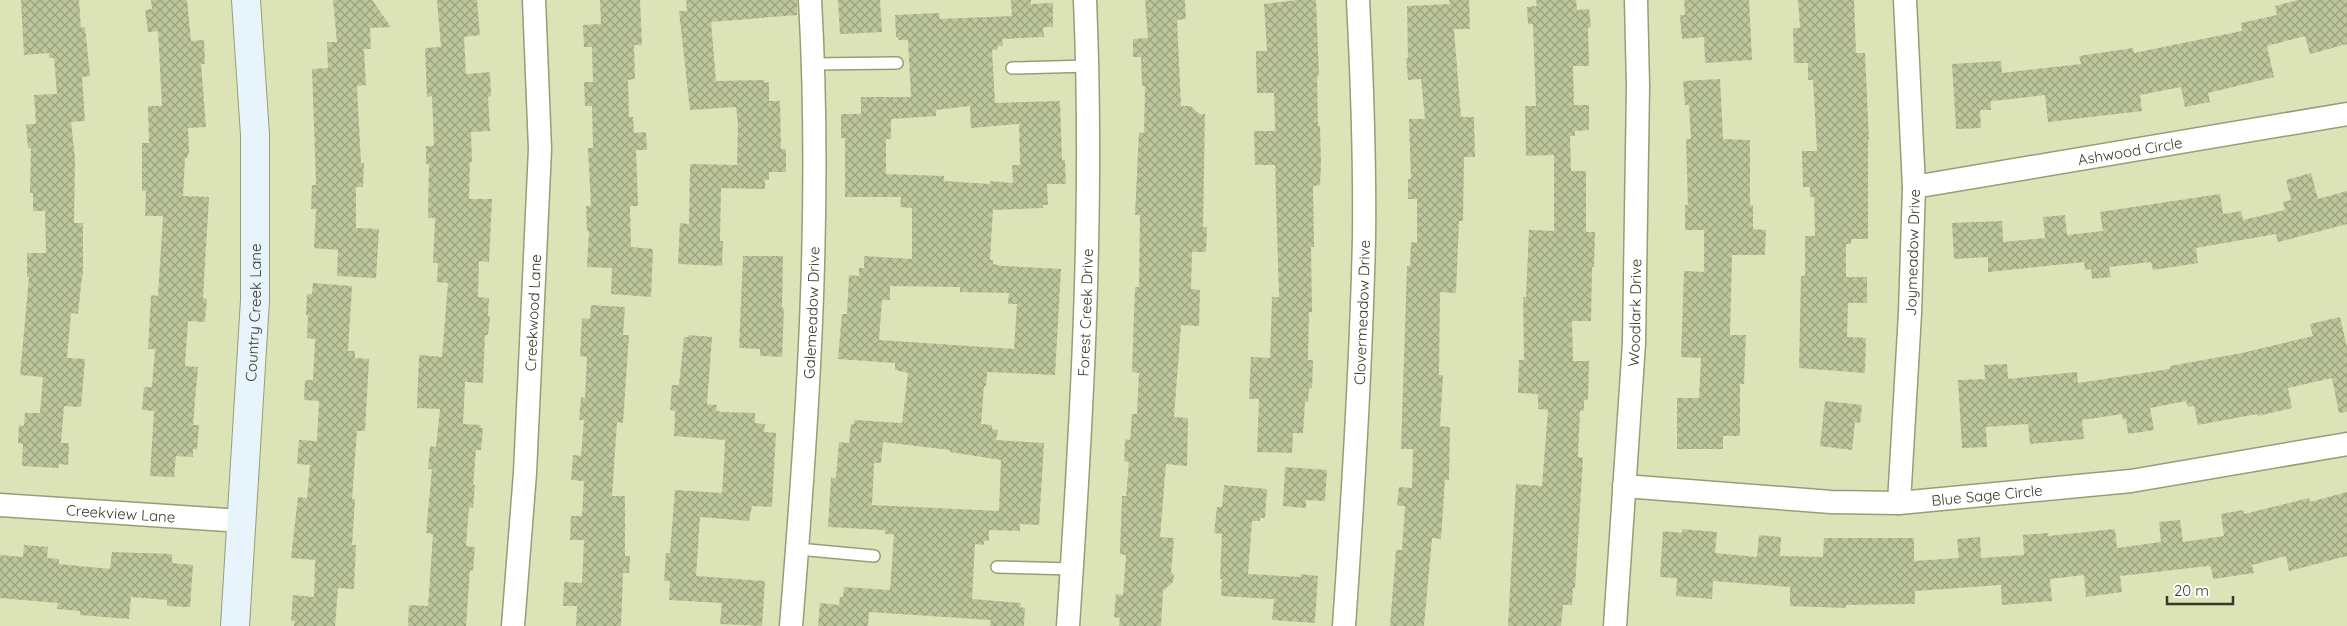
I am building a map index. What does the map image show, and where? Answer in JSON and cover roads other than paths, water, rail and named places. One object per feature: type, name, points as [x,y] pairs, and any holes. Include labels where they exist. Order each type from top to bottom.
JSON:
[{"type":"street","name":"Country Creek Lane","points":[[235,626],[255,300],[255,135],[246,0]]},
{"type":"street","name":"Creekwood Lane","points":[[513,626],[525,474],[540,150],[534,0]]},
{"type":"street","name":"Galemeadow Drive","points":[[791,626],[798,549],[810,332],[815,196],[810,0]]},
{"type":"street","name":"Forest Creek Drive","points":[[1068,626],[1088,247],[1088,66],[1085,0]]},
{"type":"street","name":"Clovermeadow Drive","points":[[1344,626],[1356,456],[1364,236],[1362,91],[1358,0]]},
{"type":"street","name":"Woodlark Drive","points":[[1615,626],[1634,343],[1638,86],[1636,0]]},
{"type":"street","name":"Joymeadow Drive","points":[[1899,503],[1910,313],[1914,187],[1905,0]]},
{"type":"street","name":"Ashwood Circle","points":[[1914,187],[2347,114]]},
{"type":"street","name":"Blue Sage Circle","points":[[1624,486],[1831,502],[1899,503],[2131,481],[2347,444]]},
{"type":"street","name":"Creekview Lane","points":[[0,505],[242,521]]},
{"type":"lane","points":[[813,64],[897,62]]},
{"type":"lane","points":[[1012,68],[1088,66]]},
{"type":"lane","points":[[798,549],[874,556]]},
{"type":"lane","points":[[997,567],[1072,570]]}]
